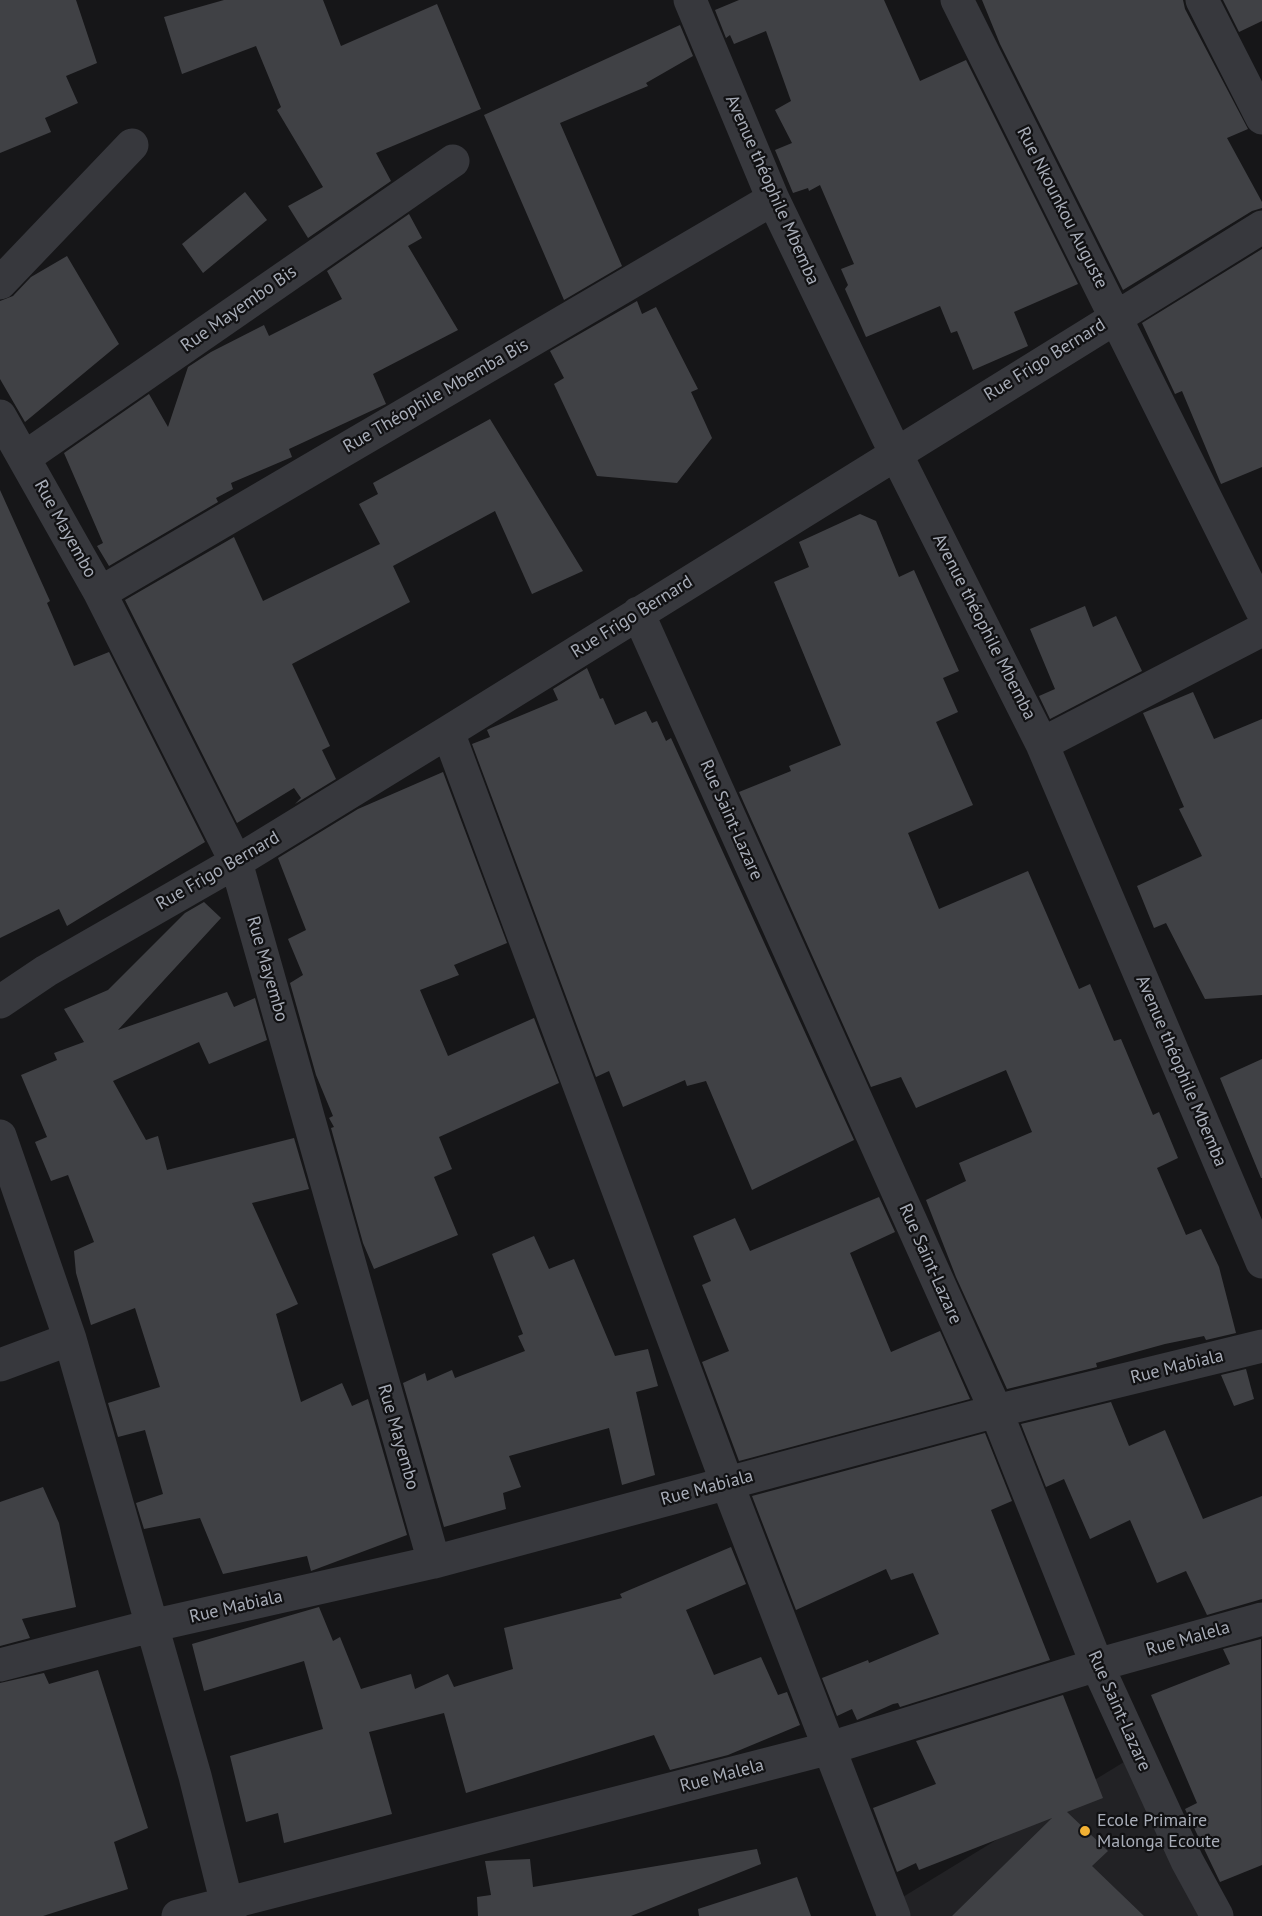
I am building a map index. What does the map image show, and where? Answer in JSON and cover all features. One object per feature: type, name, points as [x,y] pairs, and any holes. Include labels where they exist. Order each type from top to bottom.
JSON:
[{"type":"street","name":"Avenue théophile Mbemba","points":[[690,0],[773,199],[896,454],[1042,744],[1262,1262]]},
{"type":"street","name":"Rue Nkounkou Auguste","points":[[957,0],[1262,611]]},
{"type":"street","points":[[1202,0],[1262,118]]},
{"type":"street","points":[[0,283],[132,145]]},
{"type":"street","name":"Rue Mayembo Bis","points":[[24,458],[453,161]]},
{"type":"street","name":"Rue Théophile Mbemba Bis","points":[[100,593],[773,199]]},
{"type":"street","name":"Rue Frigo Bernard","points":[[0,1002],[46,971],[236,862],[448,732],[1262,227]]},
{"type":"street","name":"Rue Mayembo","points":[[0,417],[100,593],[236,862],[434,1562]]},
{"type":"street","name":"Rue Saint-Lazare","points":[[638,613],[996,1411],[1097,1665],[1187,1861],[1217,1916]]},
{"type":"street","points":[[1042,744],[1262,630]]},
{"type":"street","points":[[448,732],[727,1483],[894,1916]]},
{"type":"street","points":[[0,1136],[70,1339],[195,1776],[228,1910]]},
{"type":"street","points":[[0,1365],[70,1339]]},
{"type":"street","name":"Rue Mabiala","points":[[0,1665],[151,1626],[434,1562],[996,1411],[1262,1346]]},
{"type":"street","name":"Rue Malela","points":[[178,1916],[228,1910],[830,1748],[1097,1665],[1262,1618]]},
{"type":"shaded area","name":"Ecole Primaire Malonga Ecoute","points":[[1124,1762],[1201,1916],[904,1916],[898,1900]]},
{"type":"building","points":[[0,0],[76,0],[97,63],[66,76],[78,103],[45,118],[51,132],[0,153]]},
{"type":"building","points":[[224,0],[323,0],[341,46],[437,4],[481,109],[376,153],[391,181],[308,238],[288,206],[323,187],[277,110],[281,107],[256,46],[182,74],[164,17]]},
{"type":"building","points":[[739,0],[884,0],[920,81],[966,60],[1078,284],[1014,312],[1028,346],[973,370],[957,331],[951,333],[940,306],[866,337],[845,289],[848,285],[841,269],[854,264],[820,185],[809,191],[808,188],[793,193],[775,150],[792,143],[775,110],[791,101],[766,31],[734,44],[730,35],[726,38],[715,10]]},
{"type":"building","points":[[982,0],[1183,0],[1185,9],[1248,129],[1227,138],[1262,202],[1262,208],[1252,211],[1123,290],[1000,44]]},
{"type":"building","points":[[1223,0],[1262,0],[1262,21],[1239,32]]},
{"type":"building","points":[[680,25],[693,56],[646,83],[648,86],[560,123],[622,266],[564,300],[484,115]]},
{"type":"building","points":[[245,192],[267,220],[203,273],[182,244]]},
{"type":"building","points":[[409,214],[422,238],[408,246],[458,330],[373,374],[386,404],[289,449],[292,457],[231,483],[233,489],[216,498],[218,502],[109,566],[97,546],[103,543],[64,453],[149,394],[168,427],[188,367],[211,352],[264,325],[269,336],[342,299],[327,271]]},
{"type":"building","points":[[1262,249],[1262,467],[1221,484],[1182,391],[1175,394],[1142,323]]},
{"type":"building","points":[[67,256],[119,344],[25,422],[0,379],[0,301],[13,296],[31,277]]},
{"type":"building","points":[[637,301],[642,314],[656,307],[698,389],[691,392],[712,438],[677,483],[597,476],[554,384],[564,378],[550,351]]},
{"type":"building","points":[[490,419],[583,571],[532,594],[495,511],[393,566],[410,602],[292,664],[330,746],[322,750],[336,779],[295,804],[301,798],[294,788],[237,823],[125,600],[234,537],[263,601],[380,544],[359,504],[378,494],[373,483]]},
{"type":"building","points":[[0,490],[50,601],[47,603],[74,666],[109,652],[205,842],[67,926],[59,909],[0,938]]},
{"type":"building","points":[[860,514],[876,521],[899,577],[914,570],[959,671],[943,678],[958,712],[936,722],[973,805],[908,833],[939,909],[1028,871],[1079,989],[1090,984],[1114,1041],[1121,1039],[1153,1115],[1159,1112],[1178,1158],[1157,1168],[1186,1235],[1201,1229],[1219,1267],[1236,1333],[1206,1340],[1204,1336],[1165,1344],[1096,1363],[1097,1367],[1007,1389],[956,1277],[926,1200],[966,1181],[959,1163],[1032,1132],[1006,1070],[916,1108],[901,1077],[871,1087],[739,792],[791,771],[789,766],[841,745],[774,582],[809,567],[799,542]]},
{"type":"building","points":[[1085,606],[1093,627],[1116,616],[1142,671],[1050,719],[1039,696],[1055,689],[1030,629]]},
{"type":"building","points":[[587,668],[600,699],[603,698],[615,725],[646,711],[652,723],[657,721],[666,741],[671,738],[854,1140],[752,1190],[706,1081],[687,1086],[685,1080],[623,1107],[609,1071],[596,1077],[472,744],[490,737],[487,730],[558,700],[553,689]]},
{"type":"building","points":[[1193,692],[1214,739],[1262,719],[1262,995],[1205,999],[1166,923],[1154,928],[1137,886],[1202,856],[1179,809],[1184,807],[1143,713]]},
{"type":"building","points":[[443,772],[507,943],[454,965],[459,975],[420,990],[448,1056],[534,1018],[559,1083],[439,1137],[452,1169],[434,1177],[458,1235],[374,1269],[363,1243],[331,1128],[334,1127],[329,1118],[333,1116],[316,1075],[290,983],[303,975],[288,939],[306,930],[278,858],[358,809]]},
{"type":"building","points":[[204,902],[221,918],[118,1030],[227,992],[234,1007],[255,998],[267,1040],[209,1064],[199,1042],[113,1081],[146,1140],[158,1136],[167,1170],[294,1138],[309,1189],[252,1203],[298,1304],[276,1314],[301,1402],[342,1383],[352,1406],[368,1399],[407,1535],[311,1571],[307,1556],[223,1574],[200,1518],[144,1529],[136,1503],[163,1494],[145,1430],[118,1437],[108,1403],[160,1387],[135,1308],[91,1325],[76,1273],[74,1251],[94,1242],[68,1175],[51,1181],[35,1142],[47,1137],[21,1075],[57,1060],[54,1053],[84,1042],[64,1009],[108,990],[185,913]]},
{"type":"building","points":[[1262,1059],[1262,1178],[1261,1178],[1220,1078]]},
{"type":"building","points":[[879,1197],[895,1232],[850,1253],[891,1352],[940,1331],[970,1399],[739,1461],[702,1362],[729,1351],[702,1285],[711,1281],[693,1236],[735,1218],[750,1251]]},
{"type":"building","points":[[534,1236],[549,1269],[574,1259],[615,1356],[648,1349],[658,1386],[636,1392],[655,1475],[622,1485],[609,1428],[509,1456],[521,1487],[503,1493],[506,1509],[444,1527],[403,1383],[425,1373],[427,1381],[452,1370],[455,1378],[525,1351],[518,1336],[523,1334],[492,1254]]},
{"type":"building","points":[[1246,1369],[1254,1399],[1234,1406],[1221,1375]]},
{"type":"building","points":[[1111,1402],[1129,1446],[1165,1430],[1203,1519],[1262,1496],[1262,1599],[1207,1615],[1186,1571],[1157,1583],[1130,1520],[1090,1539],[1064,1479],[1046,1487],[1021,1424]]},
{"type":"building","points":[[985,1433],[1012,1501],[991,1510],[1050,1660],[900,1707],[898,1703],[893,1704],[857,1720],[852,1709],[837,1716],[822,1678],[868,1660],[869,1663],[939,1634],[913,1573],[891,1580],[886,1569],[796,1610],[752,1496]]},
{"type":"building","points":[[43,1487],[59,1523],[76,1607],[22,1619],[30,1638],[0,1646],[0,1502]]},
{"type":"building","points":[[731,1547],[746,1584],[686,1610],[714,1675],[761,1657],[778,1695],[787,1692],[800,1725],[728,1755],[670,1770],[654,1735],[466,1793],[444,1713],[369,1732],[392,1814],[284,1843],[278,1813],[246,1822],[230,1756],[323,1729],[304,1661],[204,1691],[192,1644],[319,1607],[333,1641],[340,1637],[361,1689],[411,1674],[415,1689],[448,1674],[454,1687],[513,1669],[504,1628],[622,1598],[620,1594]]},
{"type":"building","points":[[1261,1639],[1262,1865],[1220,1882],[1185,1809],[1197,1803],[1151,1695],[1230,1664],[1223,1649]]},
{"type":"building","points":[[98,1670],[148,1828],[114,1842],[128,1889],[43,1916],[0,1916],[0,1683],[44,1673],[49,1684]]},
{"type":"building","points":[[1063,1695],[1103,1798],[1067,1812],[1108,1851],[1092,1866],[1144,1916],[952,1916],[1052,1818],[919,1870],[916,1863],[897,1872],[873,1808],[936,1784],[916,1741]]},
{"type":"building","points":[[757,1849],[761,1864],[631,1916],[478,1916],[477,1897],[491,1895],[485,1861],[530,1859],[533,1887]]},
{"type":"building","points":[[797,1877],[811,1916],[699,1916],[698,1909]]},
{"type":"place","name":"Ecole Primaire Malonga Ecoute","points":[[1085,1831]]}]
